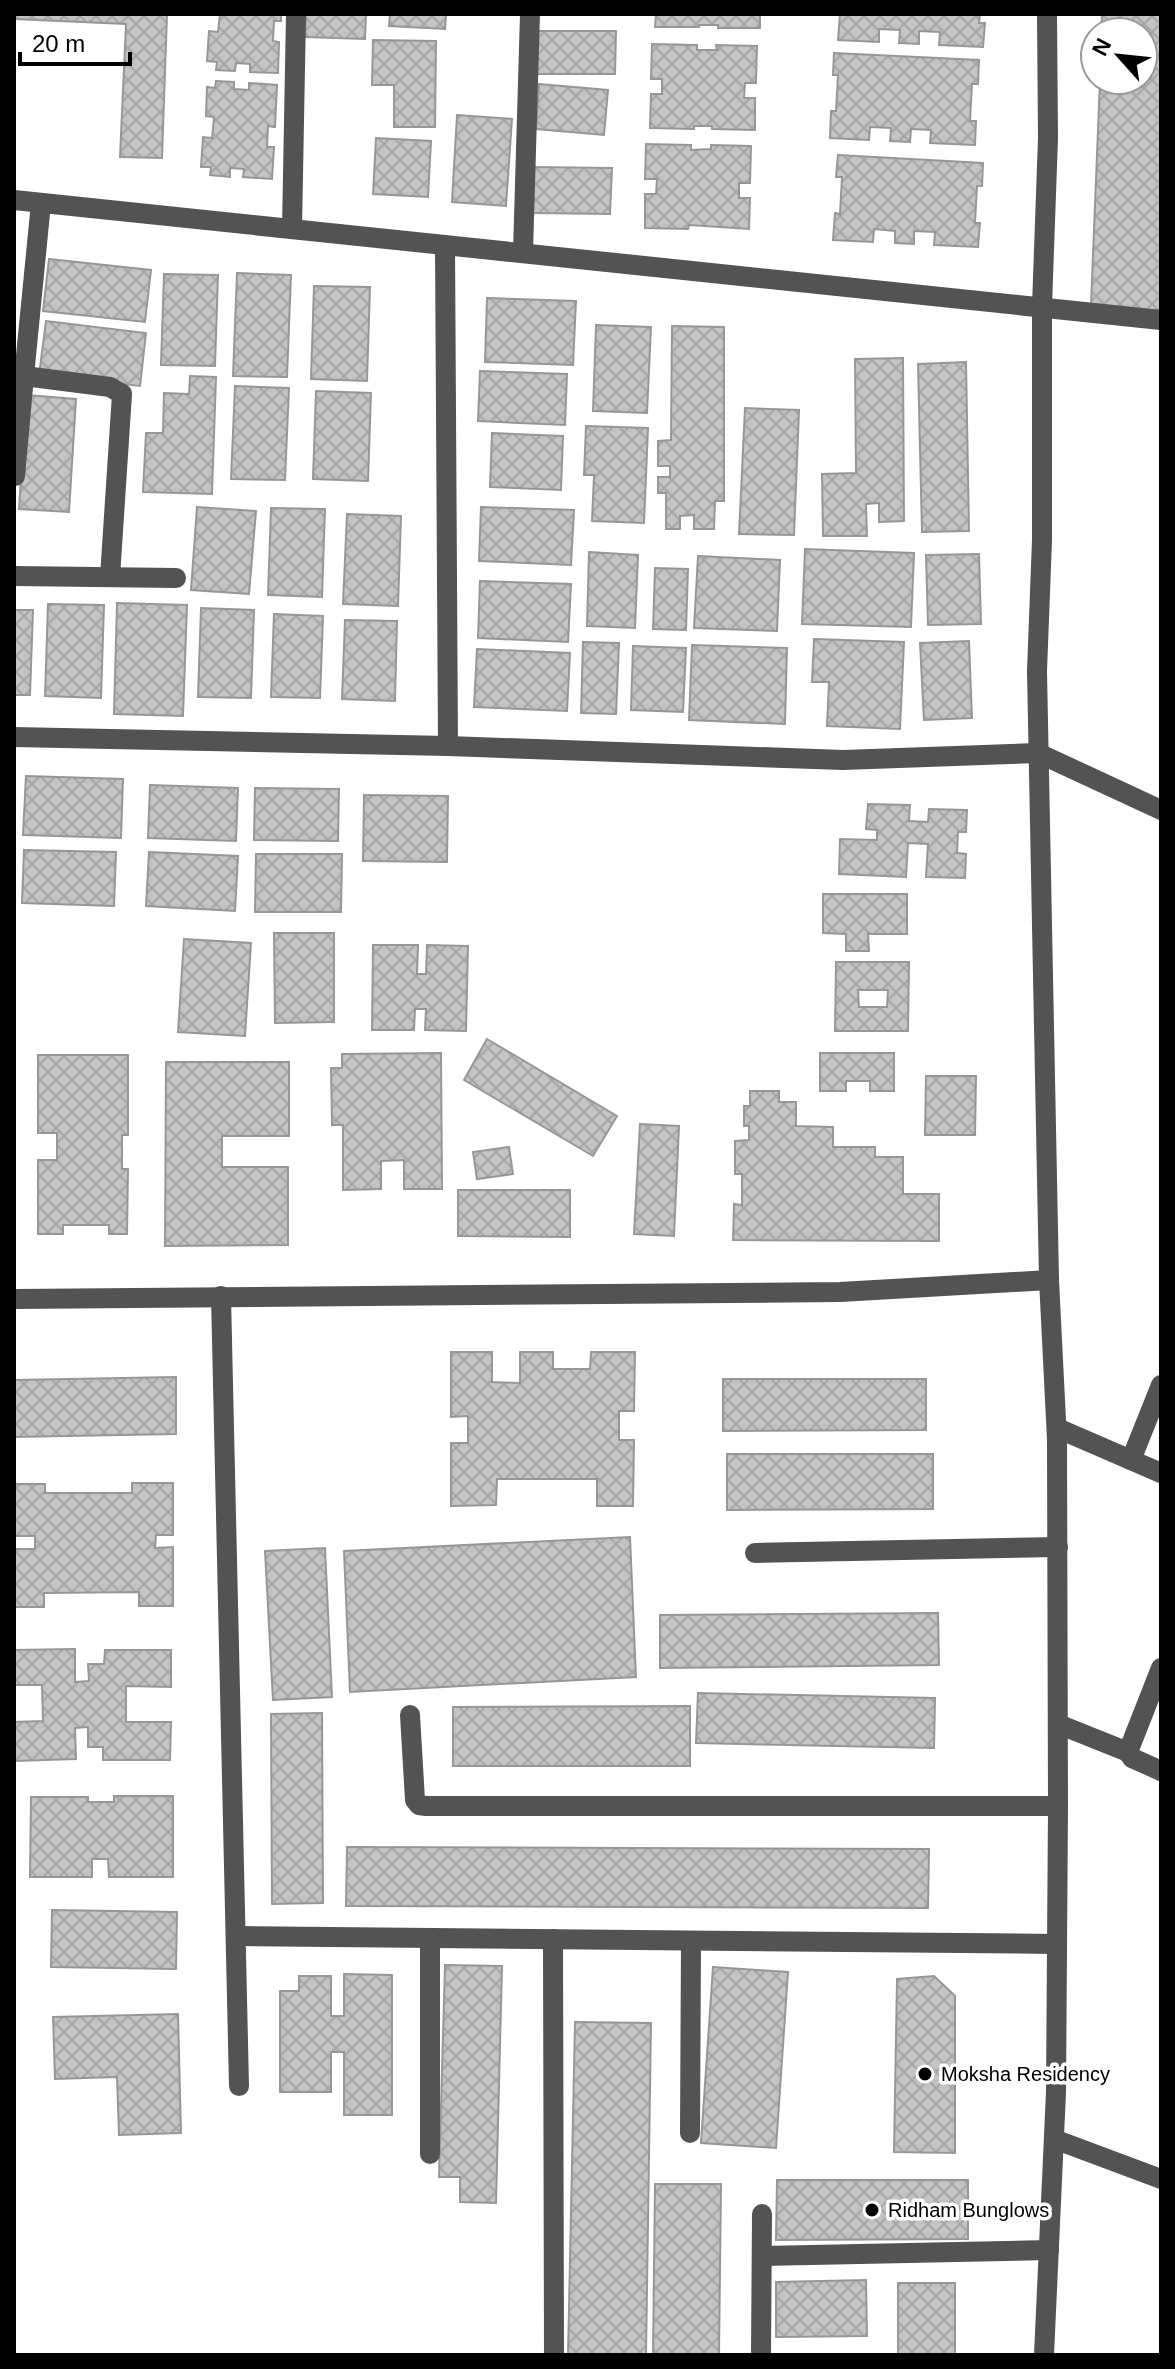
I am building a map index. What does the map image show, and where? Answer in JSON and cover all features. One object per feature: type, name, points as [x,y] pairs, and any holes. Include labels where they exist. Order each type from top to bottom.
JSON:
[{"type":"street","points":[[292,229],[296,14]]},
{"type":"street","points":[[523,252],[530,14]]},
{"type":"street","points":[[1044,2355],[1054,2139],[1058,1806],[1057,1428],[1049,1280],[1037,671],[1042,540],[1047,14]]},
{"type":"street","points":[[14,200],[1161,320]]},
{"type":"street","points":[[15,476],[41,203]]},
{"type":"street","points":[[445,245],[448,746]]},
{"type":"street","points":[[24,376],[110,387],[122,394],[110,577]]},
{"type":"street","points":[[14,576],[176,578]]},
{"type":"street","points":[[14,737],[448,746],[843,760],[1038,753],[1161,810]]},
{"type":"street","points":[[14,1299],[840,1292],[1049,1280]]},
{"type":"street","points":[[221,1296],[239,2086]]},
{"type":"street","points":[[1131,1460],[1161,1385]]},
{"type":"street","points":[[1057,1428],[1161,1473]]},
{"type":"street","points":[[755,1553],[1058,1547]]},
{"type":"street","points":[[1128,1752],[1161,1668]]},
{"type":"street","points":[[410,1715],[415,1800],[419,1805],[426,1806],[1058,1806]]},
{"type":"street","points":[[1058,1724],[1128,1752],[1132,1758],[1161,1771]]},
{"type":"street","points":[[236,1936],[1057,1944]]},
{"type":"street","points":[[430,1938],[430,2154]]},
{"type":"street","points":[[553,1939],[554,2355]]},
{"type":"street","points":[[690,2133],[691,1941]]},
{"type":"street","points":[[1054,2139],[1161,2179]]},
{"type":"street","points":[[761,2355],[762,2214]]},
{"type":"street","points":[[762,2256],[1049,2250]]},
{"type":"building","points":[[14,14],[167,14],[162,158],[120,157],[126,24],[14,19]]},
{"type":"building","points":[[220,14],[281,14],[281,21],[274,21],[273,41],[279,42],[278,73],[250,72],[250,64],[236,63],[235,71],[216,70],[217,62],[207,61],[209,31],[218,32]]},
{"type":"building","points":[[306,14],[366,14],[365,39],[305,37]]},
{"type":"building","points":[[390,14],[446,14],[445,29],[389,26]]},
{"type":"building","points":[[656,14],[760,14],[760,28],[718,28],[718,25],[655,27]]},
{"type":"building","points":[[840,14],[980,14],[979,23],[985,23],[983,47],[939,45],[940,32],[919,31],[919,44],[899,43],[900,30],[879,29],[879,42],[838,40]]},
{"type":"building","points":[[1161,14],[1161,311],[1091,305],[1099,96],[1159,96],[1159,16],[1102,16]]},
{"type":"building","points":[[533,31],[616,31],[615,74],[532,74]]},
{"type":"building","points":[[373,40],[436,41],[435,127],[394,127],[394,85],[372,85]]},
{"type":"building","points":[[652,44],[697,45],[697,50],[717,50],[716,45],[757,46],[756,83],[745,83],[744,98],[755,98],[755,130],[712,129],[712,126],[694,126],[694,129],[650,128],[651,94],[662,94],[662,79],[651,79]]},
{"type":"building","points":[[834,53],[979,60],[978,84],[972,84],[970,121],[976,121],[975,145],[930,143],[931,130],[911,129],[910,142],[890,141],[891,128],[870,127],[869,140],[830,138],[831,111],[836,111],[838,75],[833,75]]},
{"type":"building","points":[[216,81],[234,82],[234,89],[249,90],[249,83],[277,85],[275,127],[268,126],[267,147],[274,147],[272,179],[243,177],[244,169],[230,168],[230,177],[210,175],[211,167],[201,167],[203,137],[212,138],[214,117],[206,116],[207,87],[215,88]]},
{"type":"building","points":[[539,84],[608,90],[604,135],[536,129]]},
{"type":"building","points":[[457,115],[512,119],[506,206],[452,202]]},
{"type":"building","points":[[376,138],[431,141],[428,197],[373,194]]},
{"type":"building","points":[[646,144],[691,145],[691,150],[711,149],[711,145],[751,146],[750,183],[739,183],[739,198],[750,198],[749,229],[689,225],[688,229],[645,228],[645,194],[656,194],[657,179],[645,179]]},
{"type":"building","points":[[838,155],[983,163],[982,186],[977,186],[975,223],[980,223],[978,247],[934,245],[935,232],[914,231],[914,244],[895,243],[895,231],[874,229],[873,242],[833,240],[835,213],[840,214],[842,177],[836,177]]},
{"type":"building","points":[[533,167],[612,168],[610,214],[532,213]]},
{"type":"building","points":[[49,259],[151,270],[145,322],[43,311]]},
{"type":"building","points":[[237,273],[291,275],[287,377],[233,376]]},
{"type":"building","points":[[164,274],[218,275],[215,366],[161,365]]},
{"type":"building","points":[[314,286],[370,287],[367,381],[311,379]]},
{"type":"building","points":[[487,298],[576,301],[573,365],[485,362]]},
{"type":"building","points":[[46,321],[146,333],[140,386],[39,375]]},
{"type":"building","points":[[596,325],[651,327],[647,413],[593,411]]},
{"type":"building","points":[[672,326],[724,327],[724,501],[715,501],[714,529],[694,529],[694,515],[680,516],[680,529],[666,529],[666,493],[658,493],[658,477],[670,477],[670,466],[658,466],[658,441],[671,440]]},
{"type":"building","points":[[903,358],[904,521],[879,522],[879,503],[866,504],[867,536],[823,536],[822,474],[856,473],[855,359]]},
{"type":"building","points":[[966,362],[969,531],[922,532],[918,364]]},
{"type":"building","points":[[480,371],[567,374],[565,425],[478,421]]},
{"type":"building","points":[[190,376],[216,377],[212,494],[143,492],[146,433],[163,433],[164,393],[189,394]]},
{"type":"building","points":[[235,386],[289,388],[285,480],[231,479]]},
{"type":"building","points":[[316,391],[371,393],[368,481],[313,479]]},
{"type":"building","points":[[26,395],[76,399],[69,512],[19,509]]},
{"type":"building","points":[[745,408],[799,410],[794,535],[739,534]]},
{"type":"building","points":[[586,426],[648,428],[644,523],[592,521],[594,475],[584,475]]},
{"type":"building","points":[[492,433],[563,436],[561,490],[490,487]]},
{"type":"building","points":[[197,507],[256,511],[249,594],[191,590]]},
{"type":"building","points":[[481,507],[574,510],[571,565],[479,561]]},
{"type":"building","points":[[271,508],[325,509],[322,597],[268,595]]},
{"type":"building","points":[[347,514],[401,516],[398,606],[343,604]]},
{"type":"building","points":[[805,549],[914,553],[911,627],[802,624]]},
{"type":"building","points":[[589,552],[638,555],[635,628],[587,626]]},
{"type":"building","points":[[979,554],[981,624],[928,625],[926,555]]},
{"type":"building","points":[[698,556],[780,560],[777,631],[694,628]]},
{"type":"building","points":[[655,568],[688,569],[686,630],[653,629]]},
{"type":"building","points":[[480,581],[571,584],[568,642],[478,638]]},
{"type":"building","points":[[117,603],[187,605],[183,716],[114,714]]},
{"type":"building","points":[[48,604],[104,605],[101,698],[45,696]]},
{"type":"building","points":[[201,608],[254,610],[251,698],[198,697]]},
{"type":"building","points":[[14,610],[33,610],[30,695],[14,695]]},
{"type":"building","points":[[274,614],[323,616],[320,698],[271,697]]},
{"type":"building","points":[[345,620],[397,621],[395,701],[342,699]]},
{"type":"building","points":[[814,639],[904,642],[900,729],[827,726],[829,682],[812,682]]},
{"type":"building","points":[[969,641],[972,718],[924,720],[920,643]]},
{"type":"building","points":[[583,642],[619,643],[616,714],[581,713]]},
{"type":"building","points":[[692,645],[787,648],[785,724],[689,720]]},
{"type":"building","points":[[633,646],[686,648],[683,712],[631,710]]},
{"type":"building","points":[[477,649],[570,653],[567,711],[474,707]]},
{"type":"building","points":[[26,776],[123,779],[121,838],[23,835]]},
{"type":"building","points":[[150,785],[238,788],[236,841],[148,838]]},
{"type":"building","points":[[255,788],[339,789],[338,841],[254,840]]},
{"type":"building","points":[[364,795],[448,796],[447,862],[363,861]]},
{"type":"building","points":[[868,804],[910,805],[909,821],[928,822],[929,809],[967,810],[966,832],[958,832],[957,853],[966,854],[965,878],[926,877],[928,844],[908,843],[906,877],[839,874],[840,839],[877,840],[877,830],[866,829]]},
{"type":"building","points":[[24,850],[116,852],[114,906],[22,903]]},
{"type":"building","points":[[149,852],[238,856],[235,911],[146,906]]},
{"type":"building","points":[[256,854],[342,854],[341,912],[255,912]]},
{"type":"building","points":[[823,894],[907,894],[907,934],[868,934],[869,951],[846,951],[846,934],[823,933]]},
{"type":"building","points":[[274,933],[334,933],[334,1022],[275,1023]]},
{"type":"building","points":[[184,939],[251,943],[245,1036],[178,1032]]},
{"type":"building","points":[[373,945],[418,945],[417,974],[426,974],[427,945],[468,946],[466,1031],[425,1030],[426,1009],[415,1009],[414,1030],[372,1030]]},
{"type":"building","points":[[836,962],[909,962],[908,1031],[835,1031]],"holes":[[[858,990],[888,990],[887,1007],[859,1007]]]},
{"type":"building","points":[[487,1039],[617,1116],[593,1156],[464,1080]]},
{"type":"building","points":[[441,1053],[442,1189],[404,1189],[404,1160],[381,1161],[381,1189],[343,1190],[343,1125],[332,1125],[331,1068],[342,1068],[342,1054]]},
{"type":"building","points":[[820,1053],[894,1053],[894,1091],[870,1091],[870,1081],[846,1081],[846,1091],[820,1091]]},
{"type":"building","points":[[38,1055],[128,1055],[128,1135],[122,1135],[122,1169],[128,1169],[127,1234],[109,1234],[109,1225],[63,1225],[63,1234],[38,1234],[38,1160],[57,1160],[57,1133],[38,1133]]},
{"type":"building","points":[[166,1062],[289,1062],[289,1136],[222,1136],[222,1167],[288,1167],[288,1245],[165,1246]]},
{"type":"building","points":[[926,1076],[976,1076],[975,1135],[925,1135]]},
{"type":"building","points":[[750,1091],[779,1091],[779,1102],[796,1102],[796,1126],[833,1127],[833,1147],[875,1147],[875,1157],[903,1157],[903,1194],[939,1194],[939,1241],[733,1240],[734,1204],[742,1205],[742,1174],[735,1174],[735,1141],[749,1140],[749,1126],[744,1126],[744,1106],[750,1106]]},
{"type":"building","points":[[640,1124],[679,1126],[674,1236],[634,1234]]},
{"type":"building","points":[[509,1147],[513,1174],[477,1179],[473,1152]]},
{"type":"building","points":[[458,1190],[570,1190],[570,1237],[458,1236]]},
{"type":"building","points":[[451,1352],[492,1352],[492,1382],[520,1383],[520,1352],[553,1352],[553,1369],[590,1369],[591,1352],[635,1352],[634,1411],[619,1411],[619,1440],[634,1440],[633,1506],[597,1506],[597,1479],[497,1479],[496,1505],[451,1506],[451,1443],[468,1443],[468,1416],[451,1417]]},
{"type":"building","points":[[176,1377],[176,1434],[14,1437],[14,1380]]},
{"type":"building","points":[[723,1379],[926,1379],[926,1430],[723,1431]]},
{"type":"building","points":[[727,1454],[933,1454],[933,1509],[727,1510]]},
{"type":"building","points":[[132,1483],[173,1483],[173,1535],[156,1535],[155,1548],[173,1547],[173,1606],[139,1606],[139,1592],[44,1593],[44,1607],[14,1607],[14,1549],[35,1549],[35,1536],[14,1536],[14,1484],[45,1484],[45,1493],[132,1493]]},
{"type":"building","points":[[630,1537],[636,1677],[350,1692],[344,1551]]},
{"type":"building","points":[[325,1548],[332,1697],[273,1700],[265,1551]]},
{"type":"building","points":[[938,1613],[939,1665],[660,1668],[660,1615]]},
{"type":"building","points":[[75,1649],[75,1682],[89,1681],[88,1664],[104,1664],[105,1650],[171,1650],[171,1687],[126,1686],[126,1722],[171,1722],[170,1760],[103,1760],[103,1747],[88,1747],[88,1727],[75,1728],[76,1759],[14,1761],[14,1722],[43,1721],[42,1685],[14,1685],[14,1650]]},
{"type":"building","points":[[698,1693],[935,1698],[934,1748],[696,1743]]},
{"type":"building","points":[[690,1706],[690,1766],[453,1766],[453,1707]]},
{"type":"building","points":[[322,1713],[323,1903],[272,1904],[271,1714]]},
{"type":"building","points":[[114,1796],[173,1796],[173,1877],[109,1877],[108,1859],[92,1859],[92,1877],[30,1877],[31,1797],[88,1797],[88,1802],[114,1802]]},
{"type":"building","points":[[347,1847],[929,1849],[928,1908],[346,1906]]},
{"type":"building","points":[[52,1910],[177,1912],[176,1969],[51,1967]]},
{"type":"building","points":[[445,1965],[502,1966],[496,2203],[460,2202],[460,2177],[439,2177]]},
{"type":"building","points":[[713,1967],[788,1972],[776,2148],[701,2143]]},
{"type":"building","points":[[344,1974],[392,1975],[392,2115],[344,2115],[344,2052],[331,2052],[331,2092],[280,2092],[280,1991],[299,1991],[299,1976],[331,1976],[331,2016],[344,2016]]},
{"type":"building","name":"Moksha Residency","points":[[934,1976],[955,1996],[955,2153],[894,2152],[897,1979]]},
{"type":"building","points":[[178,2014],[181,2133],[119,2135],[117,2077],[55,2079],[53,2017]]},
{"type":"building","points":[[575,2022],[651,2023],[646,2355],[568,2355]]},
{"type":"building","name":"Ridham Bunglows","points":[[777,2180],[968,2180],[968,2239],[776,2240]]},
{"type":"building","points":[[655,2184],[721,2184],[719,2355],[653,2355]]},
{"type":"building","points":[[866,2280],[867,2336],[776,2337],[776,2282]]},
{"type":"building","points":[[898,2283],[955,2283],[955,2355],[898,2355]]},
{"type":"place","name":"Moksha Residency","points":[[925,2074]]},
{"type":"place","name":"Ridham Bunglows","points":[[872,2210]]}]
